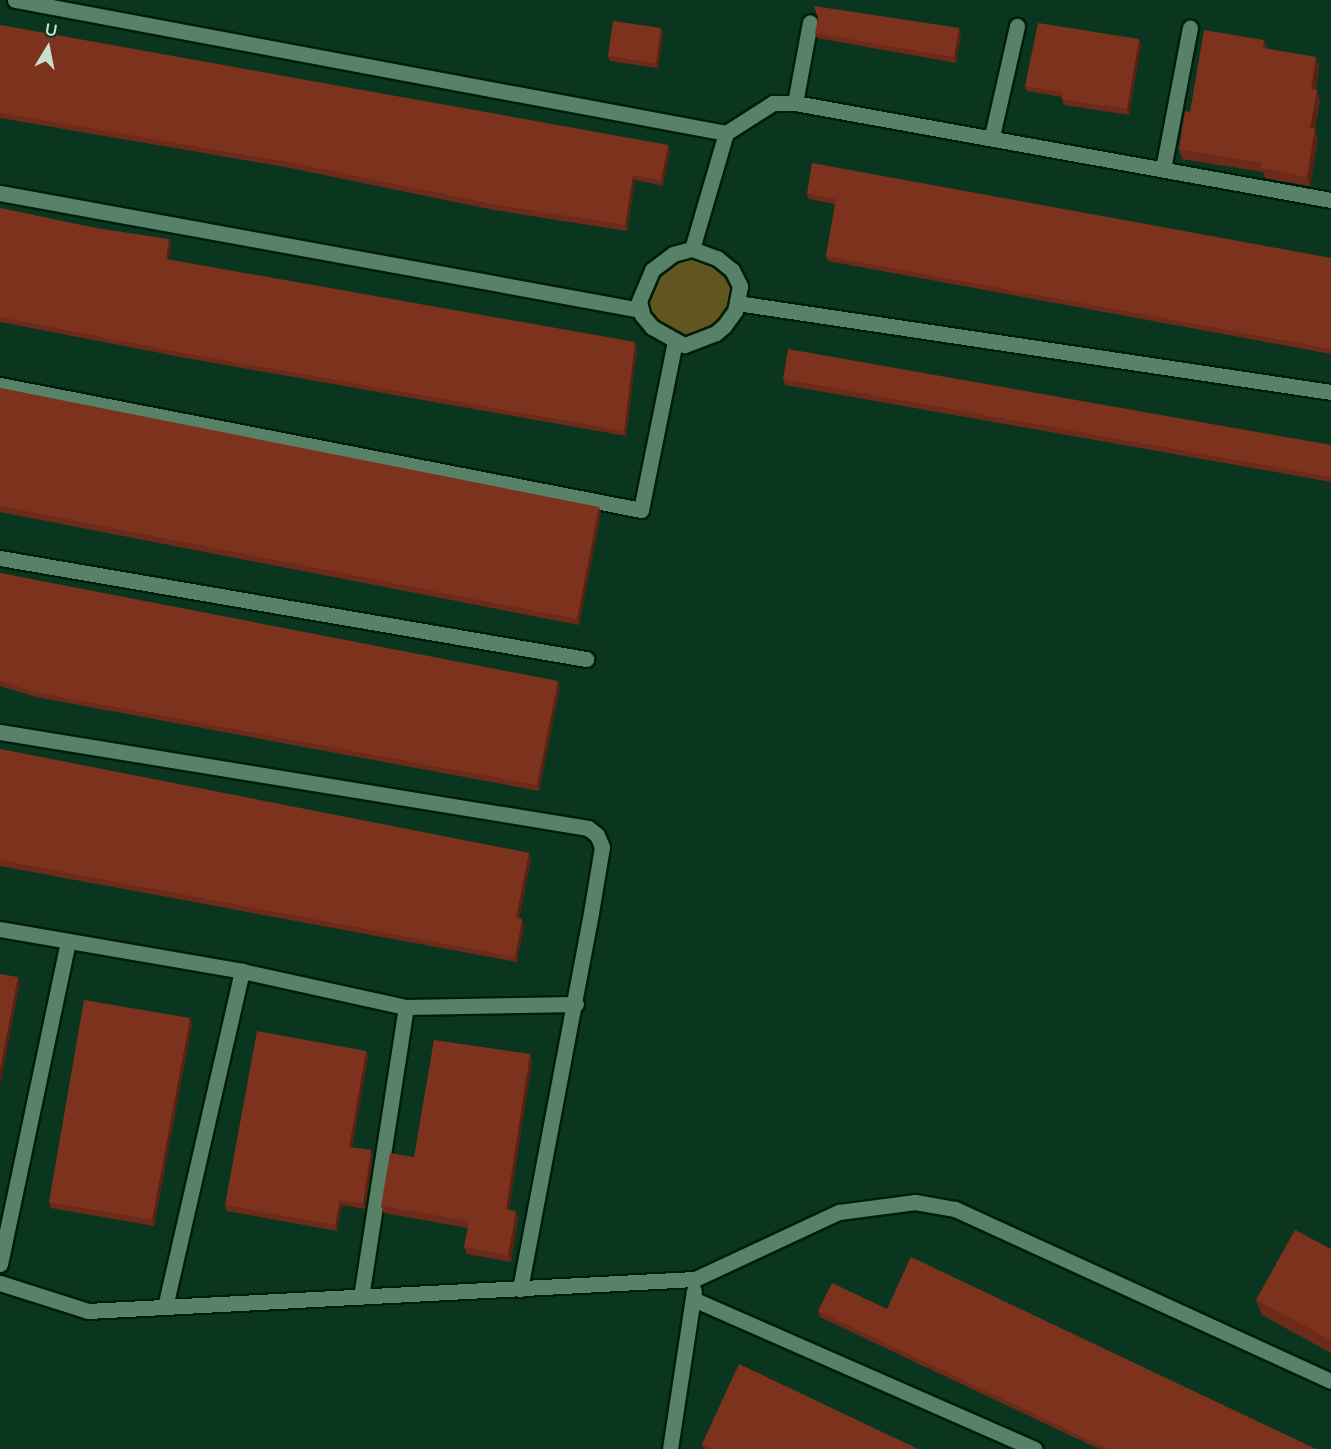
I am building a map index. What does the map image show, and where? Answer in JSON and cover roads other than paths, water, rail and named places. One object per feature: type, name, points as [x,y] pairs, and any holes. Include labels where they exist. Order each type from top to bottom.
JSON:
[{"type":"street","points":[[15,0],[726,133]]},
{"type":"street","points":[[795,103],[810,22]]},
{"type":"street","points":[[992,136],[1017,26]]},
{"type":"street","points":[[1163,169],[1190,28]]},
{"type":"street","points":[[692,249],[726,133],[773,103],[795,103],[992,136],[1331,200]]},
{"type":"street","points":[[0,193],[641,310]]},
{"type":"street","points":[[692,249],[717,258],[732,270],[740,286],[731,319],[716,333],[684,345],[652,327],[641,310],[640,293],[652,270],[673,254],[692,249]]},
{"type":"street","points":[[737,303],[1331,392]]},
{"type":"street","points":[[0,385],[641,510],[675,341]]},
{"type":"street","points":[[0,558],[586,659]]},
{"type":"street","points":[[0,732],[588,828],[602,847],[576,1004],[520,1288]]},
{"type":"street","points":[[0,929],[242,971],[406,1007],[576,1004]]},
{"type":"street","points":[[0,1264],[68,942]]},
{"type":"street","points":[[165,1307],[242,971]]},
{"type":"street","points":[[362,1297],[406,1007]]},
{"type":"street","points":[[0,1283],[87,1311],[695,1279],[839,1212],[915,1202],[955,1209],[1331,1381]]},
{"type":"street","points":[[670,1449],[695,1279]]},
{"type":"street","points":[[693,1299],[1034,1449]]}]
